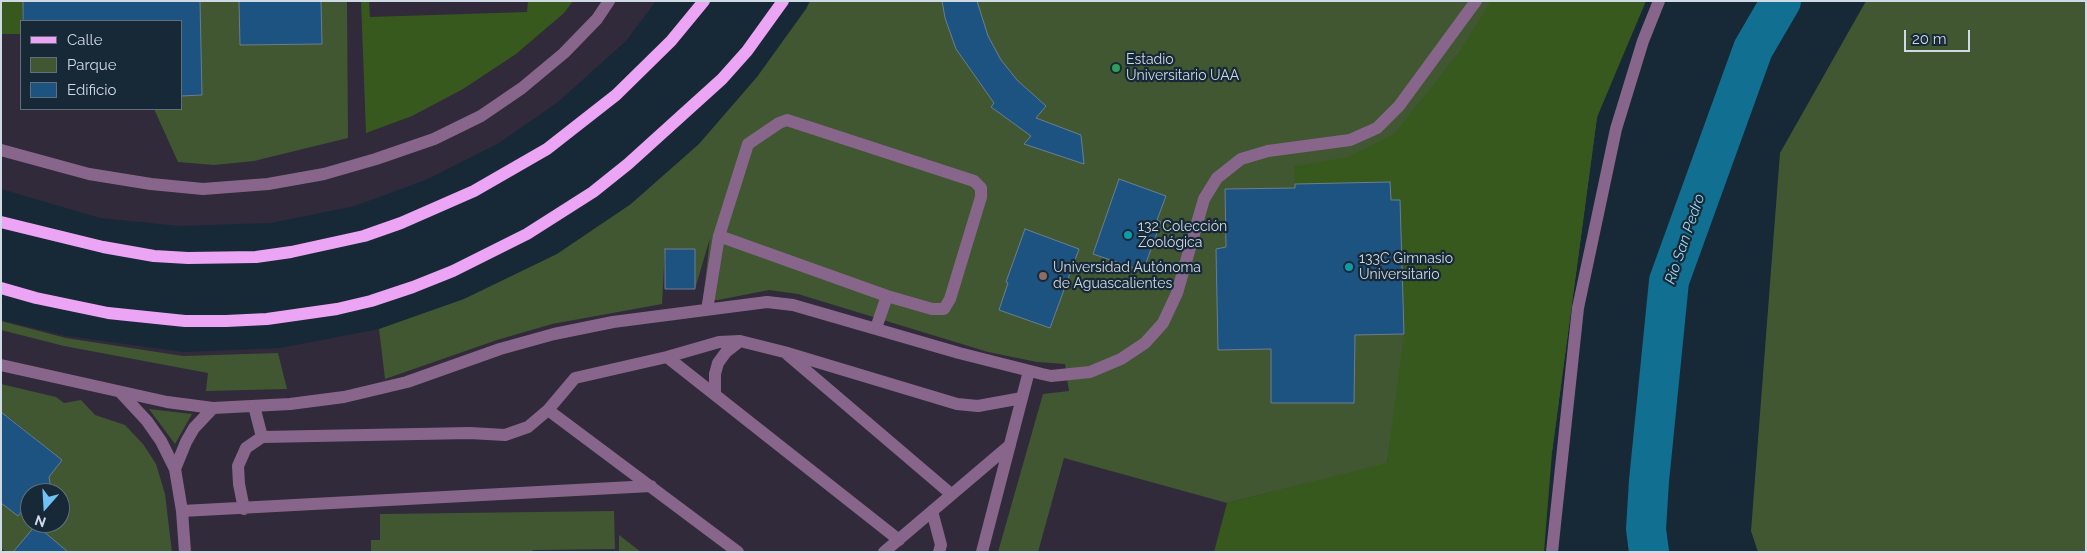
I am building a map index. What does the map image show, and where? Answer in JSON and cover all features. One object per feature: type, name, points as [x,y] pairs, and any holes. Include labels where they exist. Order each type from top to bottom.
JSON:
[{"type":"main road","points":[[1,222],[103,247],[154,256],[188,258],[256,257],[328,245],[382,229],[474,192],[547,150],[623,89],[671,41],[704,1]]},
{"type":"main road","points":[[1,288],[36,298],[108,313],[185,321],[267,318],[337,308],[413,287],[453,271],[527,234],[592,192],[656,141],[722,79],[747,51],[784,1]]},
{"type":"street","points":[[1,150],[89,174],[151,184],[203,189],[268,184],[324,174],[434,139],[481,116],[522,88],[564,53],[597,19],[609,1]]},
{"type":"street","points":[[1,365],[167,402],[213,408],[290,404],[344,397],[407,382],[500,349],[554,334],[613,322],[767,302],[793,305],[1051,376],[1090,372],[1121,359],[1145,343],[1163,323],[1177,293],[1204,199],[1217,178],[1241,159],[1250,156],[1268,151],[1350,140],[1377,128],[1399,106],[1476,1]]},
{"type":"street","points":[[1552,552],[1578,308],[1616,129],[1643,40],[1659,1]]},
{"type":"street","points":[[706,310],[719,236],[748,144],[779,122],[787,120],[974,180],[981,188],[982,197],[950,299],[944,309],[932,309],[887,296],[719,236]]},
{"type":"street","points":[[876,328],[887,296]]},
{"type":"street","points":[[244,508],[239,484],[238,466],[246,448],[262,437],[505,435],[528,427],[548,410],[576,378],[667,357],[719,342],[740,342],[784,352],[956,404],[978,406],[1022,398]]},
{"type":"street","points":[[715,395],[715,374],[718,363],[726,352],[740,342]]},
{"type":"street","points":[[784,352],[951,494]]},
{"type":"street","points":[[667,357],[898,540]]},
{"type":"street","points":[[982,552],[1029,371]]},
{"type":"street","points":[[121,393],[161,441],[175,469],[182,511],[185,552]]},
{"type":"street","points":[[254,406],[262,437]]},
{"type":"street","points":[[175,469],[194,428],[213,408]]},
{"type":"street","points":[[548,410],[738,552]]},
{"type":"street","points":[[884,552],[1010,444]]},
{"type":"street","points":[[182,511],[651,486]]},
{"type":"street","points":[[932,511],[940,545],[939,552]]},
{"type":"shaded area","points":[[1,1],[656,1],[626,41],[558,102],[499,143],[428,179],[355,206],[271,223],[179,226],[100,218],[1,189]]},
{"type":"shaded area","name":"Universidad Autónoma de Aguascalientes","points":[[810,1],[1646,1],[1597,117],[1552,452],[1544,552],[1,552],[1,320],[67,336],[184,352],[280,348],[379,329],[464,299],[557,254],[631,204],[699,144],[757,77]]},
{"type":"green space","points":[[1,1],[23,1],[20,34],[1,34]]},
{"type":"green space","points":[[200,1],[239,1],[240,45],[322,44],[321,1],[347,1],[348,138],[254,161],[214,165],[178,162],[154,110],[182,110],[182,96],[202,95]]},
{"type":"green space","points":[[361,1],[369,1],[370,17],[527,12],[528,1],[573,1],[564,13],[516,54],[463,89],[412,116],[366,133]]},
{"type":"green space","points":[[810,1],[1644,1],[1597,117],[1552,452],[1390,443],[1387,464],[1227,503],[1064,458],[1038,552],[998,552],[1043,394],[1069,391],[1065,364],[1037,362],[988,352],[798,294],[769,290],[718,300],[703,300],[710,238],[695,289],[695,249],[665,249],[662,304],[552,324],[497,340],[385,379],[379,329],[464,299],[557,254],[631,204],[699,144],[757,77]]},
{"type":"green space","points":[[1491,1],[1646,1],[1597,117],[1552,452],[1544,552],[1214,552],[1227,503],[1387,463],[1404,334],[1400,200],[1391,200],[1390,182],[1295,184],[1294,166],[1348,157],[1394,134],[1459,52]]},
{"type":"green space","points":[[1866,1],[2086,1],[2086,552],[1758,552],[1751,531],[1780,153]]},
{"type":"green space","points":[[1,321],[66,338],[183,356],[278,353],[287,389],[206,391],[208,373],[64,346],[1,330]]},
{"type":"green space","points":[[1,384],[56,397],[64,403],[81,400],[95,415],[125,425],[143,444],[156,464],[165,494],[172,552],[68,552],[45,533],[70,533],[70,483],[50,483],[49,477],[62,460],[7,416],[1,423]]},
{"type":"green space","points":[[149,409],[192,414],[175,444]]},
{"type":"green space","points":[[1,503],[18,516],[20,514],[20,533],[30,533],[13,552],[6,552],[1,548]]},
{"type":"green space","points":[[614,511],[615,549],[533,550],[532,552],[371,552],[371,540],[380,540],[380,514]]},
{"type":"green space","points":[[619,535],[641,552],[619,552]]},
{"type":"building","points":[[23,1],[200,1],[202,95],[182,96],[182,20],[23,20]]},
{"type":"building","points":[[239,1],[321,1],[322,44],[240,45]]},
{"type":"building","points":[[942,1],[977,1],[988,36],[1001,60],[1017,80],[1046,106],[1036,118],[1081,135],[1084,164],[1024,144],[1031,136],[991,107],[994,103],[956,49],[945,18]]},
{"type":"building","name":"132 Colección Zoológica","points":[[1119,179],[1166,196],[1157,220],[1161,222],[1143,271],[1093,254]]},
{"type":"building","points":[[1390,182],[1391,200],[1400,200],[1404,334],[1355,335],[1354,403],[1271,403],[1271,349],[1218,350],[1216,249],[1226,247],[1225,189],[1295,188],[1295,184]]},
{"type":"building","points":[[1025,229],[1079,249],[1050,328],[999,310],[1008,283],[1006,282]]},
{"type":"building","points":[[665,249],[695,249],[695,289],[665,289]]},
{"type":"building","points":[[1,412],[62,460],[49,477],[50,483],[20,483],[20,514],[18,516],[1,503]]},
{"type":"building","points":[[29,533],[45,533],[68,552],[13,552]]},
{"type":"waterway","name":"Río San Pedro","points":[[1649,552],[1646,529],[1649,481],[1669,281],[1753,49],[1781,1]]},
{"type":"place","name":"Estadio Universitario UAA","points":[[1116,68]]},
{"type":"place","name":"132 Colección Zoológica","points":[[1128,235]]},
{"type":"place","name":"133C Gimnasio Universitario","points":[[1349,267]]},
{"type":"place","name":"Universidad Autónoma de Aguascalientes","points":[[1043,276]]}]
